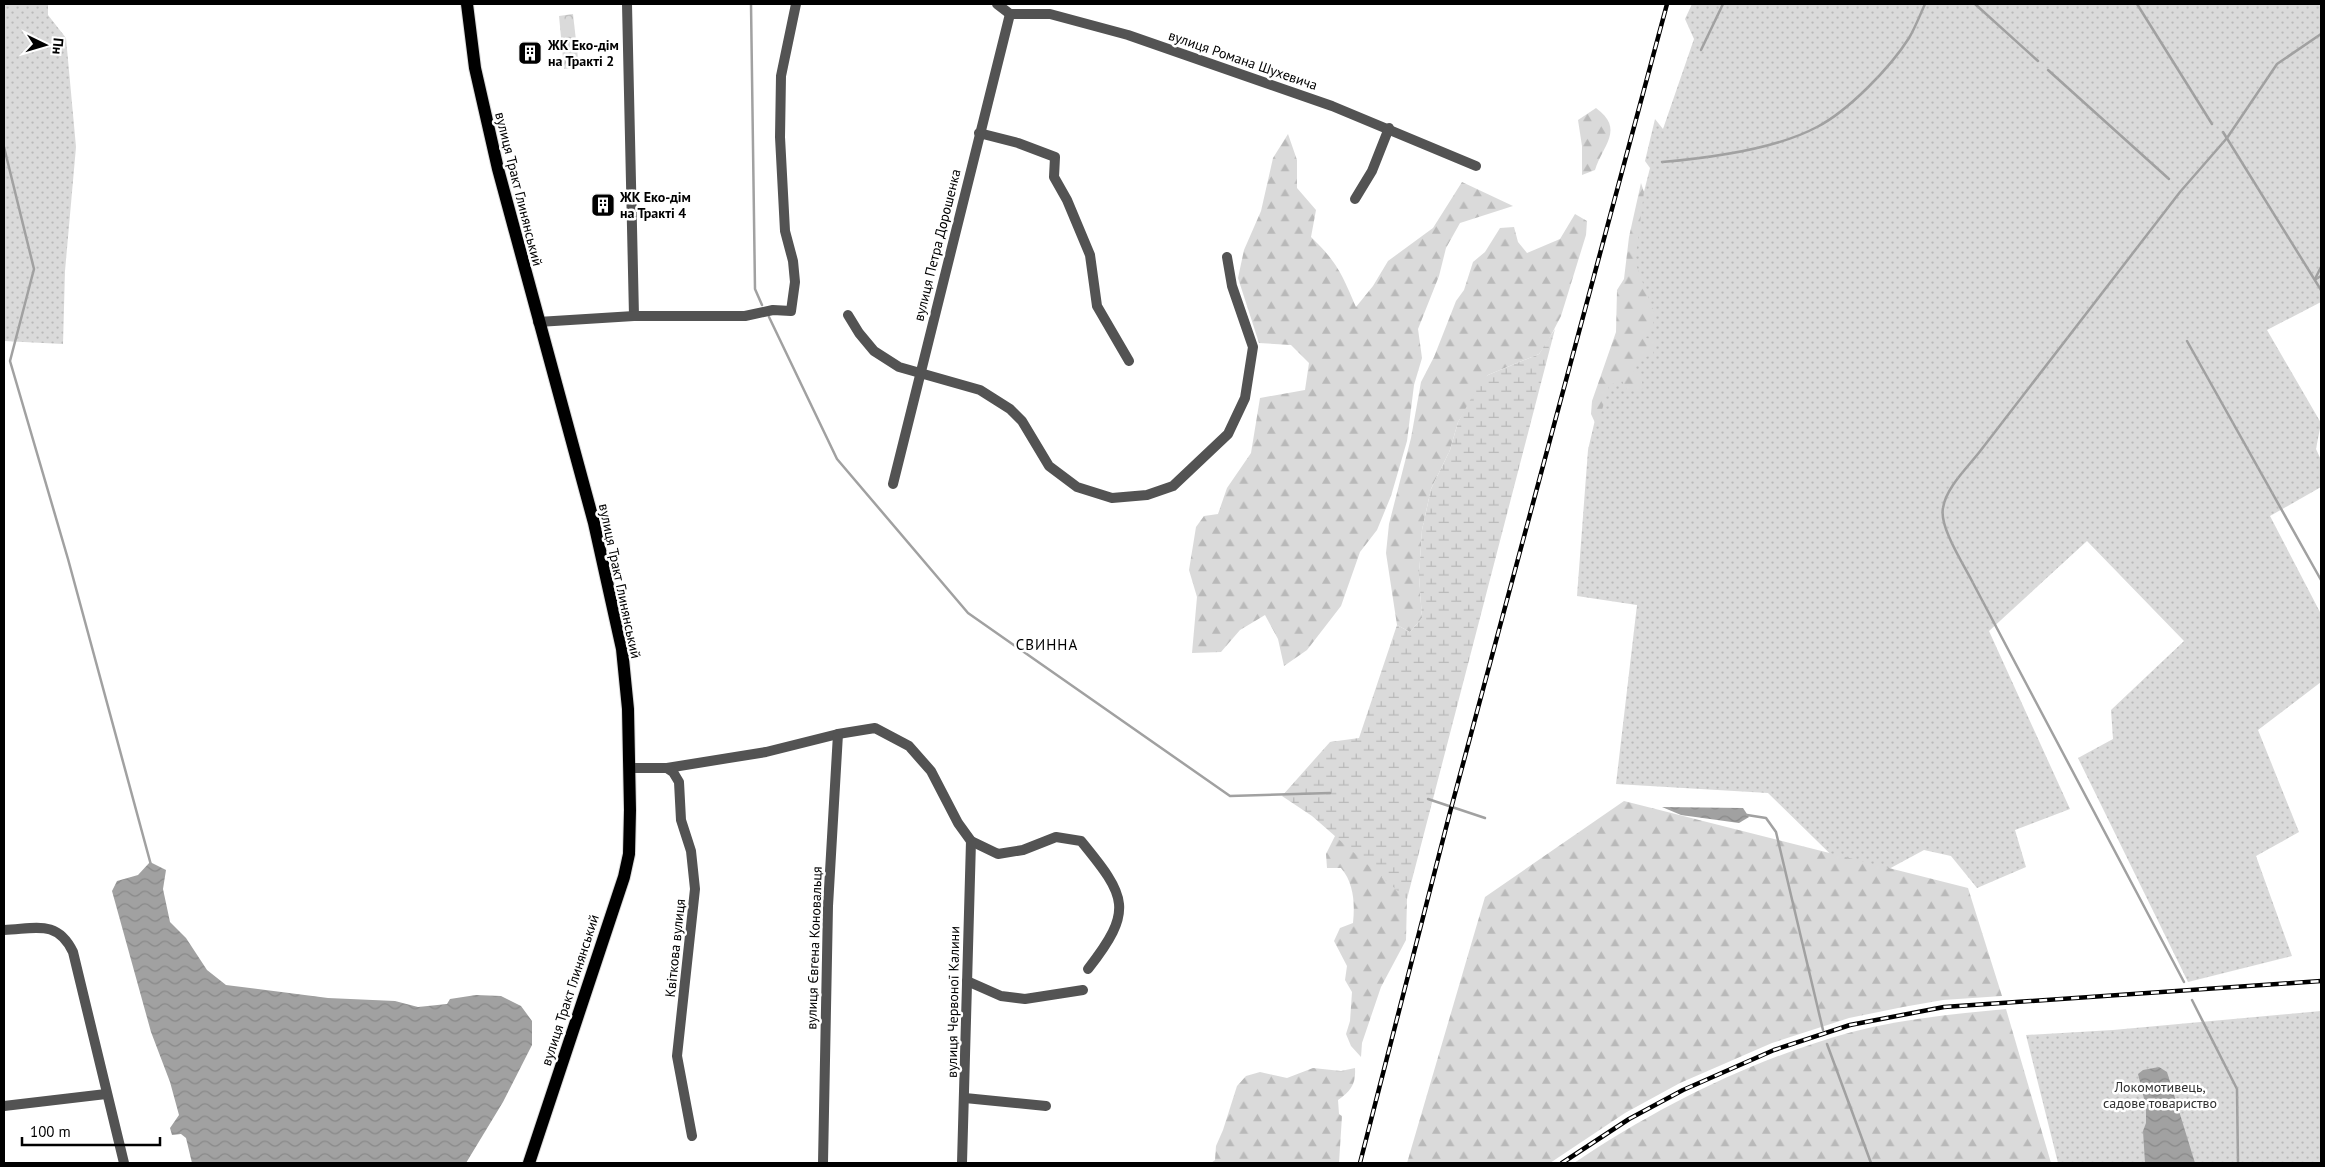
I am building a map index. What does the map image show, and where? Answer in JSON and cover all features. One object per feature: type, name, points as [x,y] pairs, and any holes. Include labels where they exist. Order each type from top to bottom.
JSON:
[{"type":"main road","name":"вулиця Тракт Глинянський","points":[[467,4],[475,68],[494,151],[538,322],[594,523],[622,649],[628,709],[630,834],[624,877],[529,1163]]},
{"type":"street","points":[[627,4],[634,316]]},
{"type":"street","points":[[538,322],[634,316],[745,316],[773,310],[791,311],[795,282],[793,261],[785,231],[780,137],[781,76],[796,4]]},
{"type":"street","points":[[997,4],[1010,14]]},
{"type":"street","name":"вулиця Романа Шухевича","points":[[1010,14],[1050,14],[1128,35],[1389,128],[1476,166]]},
{"type":"street","name":"вулиця Петра Дорошенка","points":[[893,484],[1010,14]]},
{"type":"street","points":[[1355,199],[1372,171],[1389,128]]},
{"type":"street","points":[[979,133],[1018,143],[1055,157],[1054,177],[1067,200],[1090,255],[1097,306],[1129,361]]},
{"type":"street","points":[[848,315],[859,333],[874,351],[899,367],[980,390],[1010,409],[1022,421],[1049,466],[1077,487],[1112,498],[1147,495],[1173,486],[1228,434],[1245,398],[1253,347],[1232,286],[1227,257]]},
{"type":"street","points":[[629,768],[667,768],[766,752],[838,734],[875,728],[909,746],[931,772],[958,823],[971,841],[998,854],[1023,850],[1056,837],[1081,841],[1107,874],[1121,905],[1116,928],[1107,945],[1088,969]]},
{"type":"street","name":"вулиця Євгена Коновальця","points":[[823,1163],[828,906],[838,734]]},
{"type":"street","name":"Квіткова вулиця","points":[[667,768],[673,772],[679,782],[681,820],[691,851],[695,889],[677,1056],[692,1136]]},
{"type":"street","name":"вулиця Червоної Калини","points":[[962,1163],[971,841]]},
{"type":"street","points":[[4,930],[48,928],[60,933],[67,940],[73,952],[124,1163]]},
{"type":"street","points":[[966,981],[1001,996],[1024,999],[1083,990]]},
{"type":"street","points":[[4,1106],[106,1094]]},
{"type":"street","points":[[965,1098],[1046,1106]]},
{"type":"green space","points":[[4,4],[48,4],[48,15],[66,38],[76,147],[65,271],[63,344],[4,341]]},
{"type":"green space","points":[[1692,4],[2321,4],[2321,302],[2267,330],[2321,423],[2316,449],[2321,460],[2321,487],[2270,516],[2321,614],[2321,682],[2258,730],[2299,832],[2256,856],[2292,956],[2188,982],[2078,758],[2113,739],[2111,710],[2184,641],[2087,541],[1989,631],[2070,809],[2015,830],[2026,867],[1977,888],[1951,856],[1924,850],[1861,884],[1768,793],[1616,784],[1637,605],[1577,596],[1588,450],[1607,368],[1633,334],[1631,243],[1650,168],[1645,161],[1655,119],[1663,129],[1694,39],[1685,19]]},
{"type":"green space","points":[[573,14],[579,67],[564,69],[559,16]]},
{"type":"green space","points":[[1596,108],[1605,116],[1611,130],[1595,170],[1582,175],[1582,146],[1578,120]]},
{"type":"green space","points":[[1288,134],[1297,160],[1297,188],[1316,210],[1311,237],[1338,269],[1356,307],[1373,286],[1388,261],[1433,228],[1462,182],[1513,206],[1460,223],[1446,248],[1439,276],[1418,329],[1422,358],[1414,385],[1407,441],[1391,496],[1377,530],[1360,552],[1341,606],[1307,650],[1284,666],[1278,639],[1265,615],[1240,630],[1221,652],[1192,653],[1197,597],[1189,570],[1196,527],[1204,516],[1218,514],[1227,488],[1251,453],[1260,398],[1305,390],[1309,363],[1291,345],[1259,343],[1238,278],[1244,250],[1261,211],[1273,158]]},
{"type":"green space","points":[[1641,183],[1644,192],[1635,262],[1655,315],[1652,328],[1642,337],[1655,340],[1653,354],[1639,360],[1629,369],[1641,375],[1643,389],[1628,391],[1621,379],[1609,386],[1597,427],[1591,414],[1592,401],[1616,332],[1617,290],[1624,279],[1629,237]]},
{"type":"green space","points":[[1575,214],[1587,221],[1586,235],[1561,316],[1548,341],[1539,354],[1488,375],[1458,422],[1450,450],[1431,489],[1422,530],[1419,576],[1422,618],[1410,632],[1397,625],[1386,553],[1389,524],[1411,438],[1421,382],[1434,357],[1456,301],[1464,290],[1473,262],[1485,252],[1500,228],[1514,227],[1518,242],[1527,253],[1560,239]]},
{"type":"green space","points":[[1555,329],[1407,899],[1312,816],[1282,796],[1330,742],[1359,738],[1397,625],[1410,632],[1422,618],[1419,576],[1422,530],[1431,489],[1450,450],[1458,422],[1478,386],[1488,375],[1539,354]]},
{"type":"green space","points":[[1624,801],[1968,888],[2002,996],[1943,1000],[1849,1018],[1772,1043],[1680,1083],[1625,1113],[1550,1163],[1407,1163],[1485,897]]},
{"type":"green space","points":[[1339,828],[1404,885],[1407,899],[1406,940],[1381,987],[1362,1043],[1361,1057],[1351,1046],[1346,1034],[1350,1021],[1352,992],[1345,980],[1347,966],[1334,941],[1340,928],[1353,923],[1354,916],[1354,901],[1349,880],[1341,868],[1327,868],[1326,854]]},
{"type":"green space","points":[[2006,1009],[2051,1163],[1574,1163],[1639,1122],[1708,1086],[1743,1070],[1815,1043],[1871,1027]]},
{"type":"green space","name":"Локомотивець, садове товариство","points":[[2321,1011],[2321,1163],[2058,1163],[2026,1035],[2113,1030]]},
{"type":"green space","points":[[1313,1068],[1341,1071],[1355,1068],[1355,1078],[1352,1087],[1338,1100],[1339,1114],[1342,1116],[1339,1163],[1211,1163],[1215,1160],[1216,1146],[1237,1086],[1246,1076],[1260,1072],[1287,1078]]},
{"type":"water","points":[[1662,807],[1743,808],[1749,817],[1739,823],[1681,815]]},
{"type":"water","points":[[150,862],[166,870],[163,889],[170,922],[186,938],[207,970],[226,985],[328,998],[395,1001],[418,1007],[447,1004],[450,999],[476,995],[501,996],[521,1006],[532,1021],[532,1045],[503,1102],[466,1163],[192,1163],[186,1138],[181,1134],[172,1135],[170,1128],[179,1115],[170,1082],[151,1032],[112,891],[117,881],[138,875]]},
{"type":"water","points":[[2159,1067],[2167,1072],[2195,1163],[2145,1163],[2143,1131],[2146,1123],[2146,1107],[2138,1074],[2143,1070]]},
{"type":"waterway","points":[[751,4],[755,289],[762,305]]},
{"type":"waterway","points":[[1701,50],[1723,4]]},
{"type":"waterway","points":[[1662,162],[1700,158],[1762,147],[1800,135],[1829,120],[1868,88],[1901,50],[1909,38],[1925,4]]},
{"type":"waterway","points":[[1975,4],[2038,61]]},
{"type":"waterway","points":[[2137,4],[2212,124]]},
{"type":"waterway","points":[[2184,982],[1953,546],[1945,525],[1943,508],[1949,492],[1959,477],[2180,192],[2227,138],[2277,64],[2321,34]]},
{"type":"waterway","points":[[2048,70],[2169,179]]},
{"type":"waterway","points":[[2223,132],[2321,290]]},
{"type":"waterway","points":[[4,147],[34,269],[10,361],[68,559],[151,865]]},
{"type":"waterway","points":[[2315,279],[2321,267]]},
{"type":"waterway","points":[[2316,279],[2321,276]]},
{"type":"waterway","points":[[769,317],[837,459],[968,613],[1230,796],[1330,793]]},
{"type":"waterway","points":[[2187,341],[2321,580]]},
{"type":"waterway","points":[[1428,799],[1485,818]]},
{"type":"waterway","points":[[1747,815],[1766,818],[1776,832],[1823,1030]]},
{"type":"waterway","points":[[2192,1000],[2237,1089],[2238,1163]]},
{"type":"waterway","points":[[1827,1044],[1871,1163]]},
{"type":"railway","points":[[1360,1163],[1449,816],[1667,4]]},
{"type":"railway","points":[[1562,1163],[1629,1119],[1683,1090],[1774,1050],[1850,1025],[1944,1007],[2321,981]]},
{"type":"place","name":"ЖК Еко-дім на Тракті 2","points":[[530,53]]},
{"type":"place","name":"ЖК Еко-дім на Тракті 4","points":[[603,205]]},
{"type":"district","name":"СВИННА","points":[[1047,645]]}]
